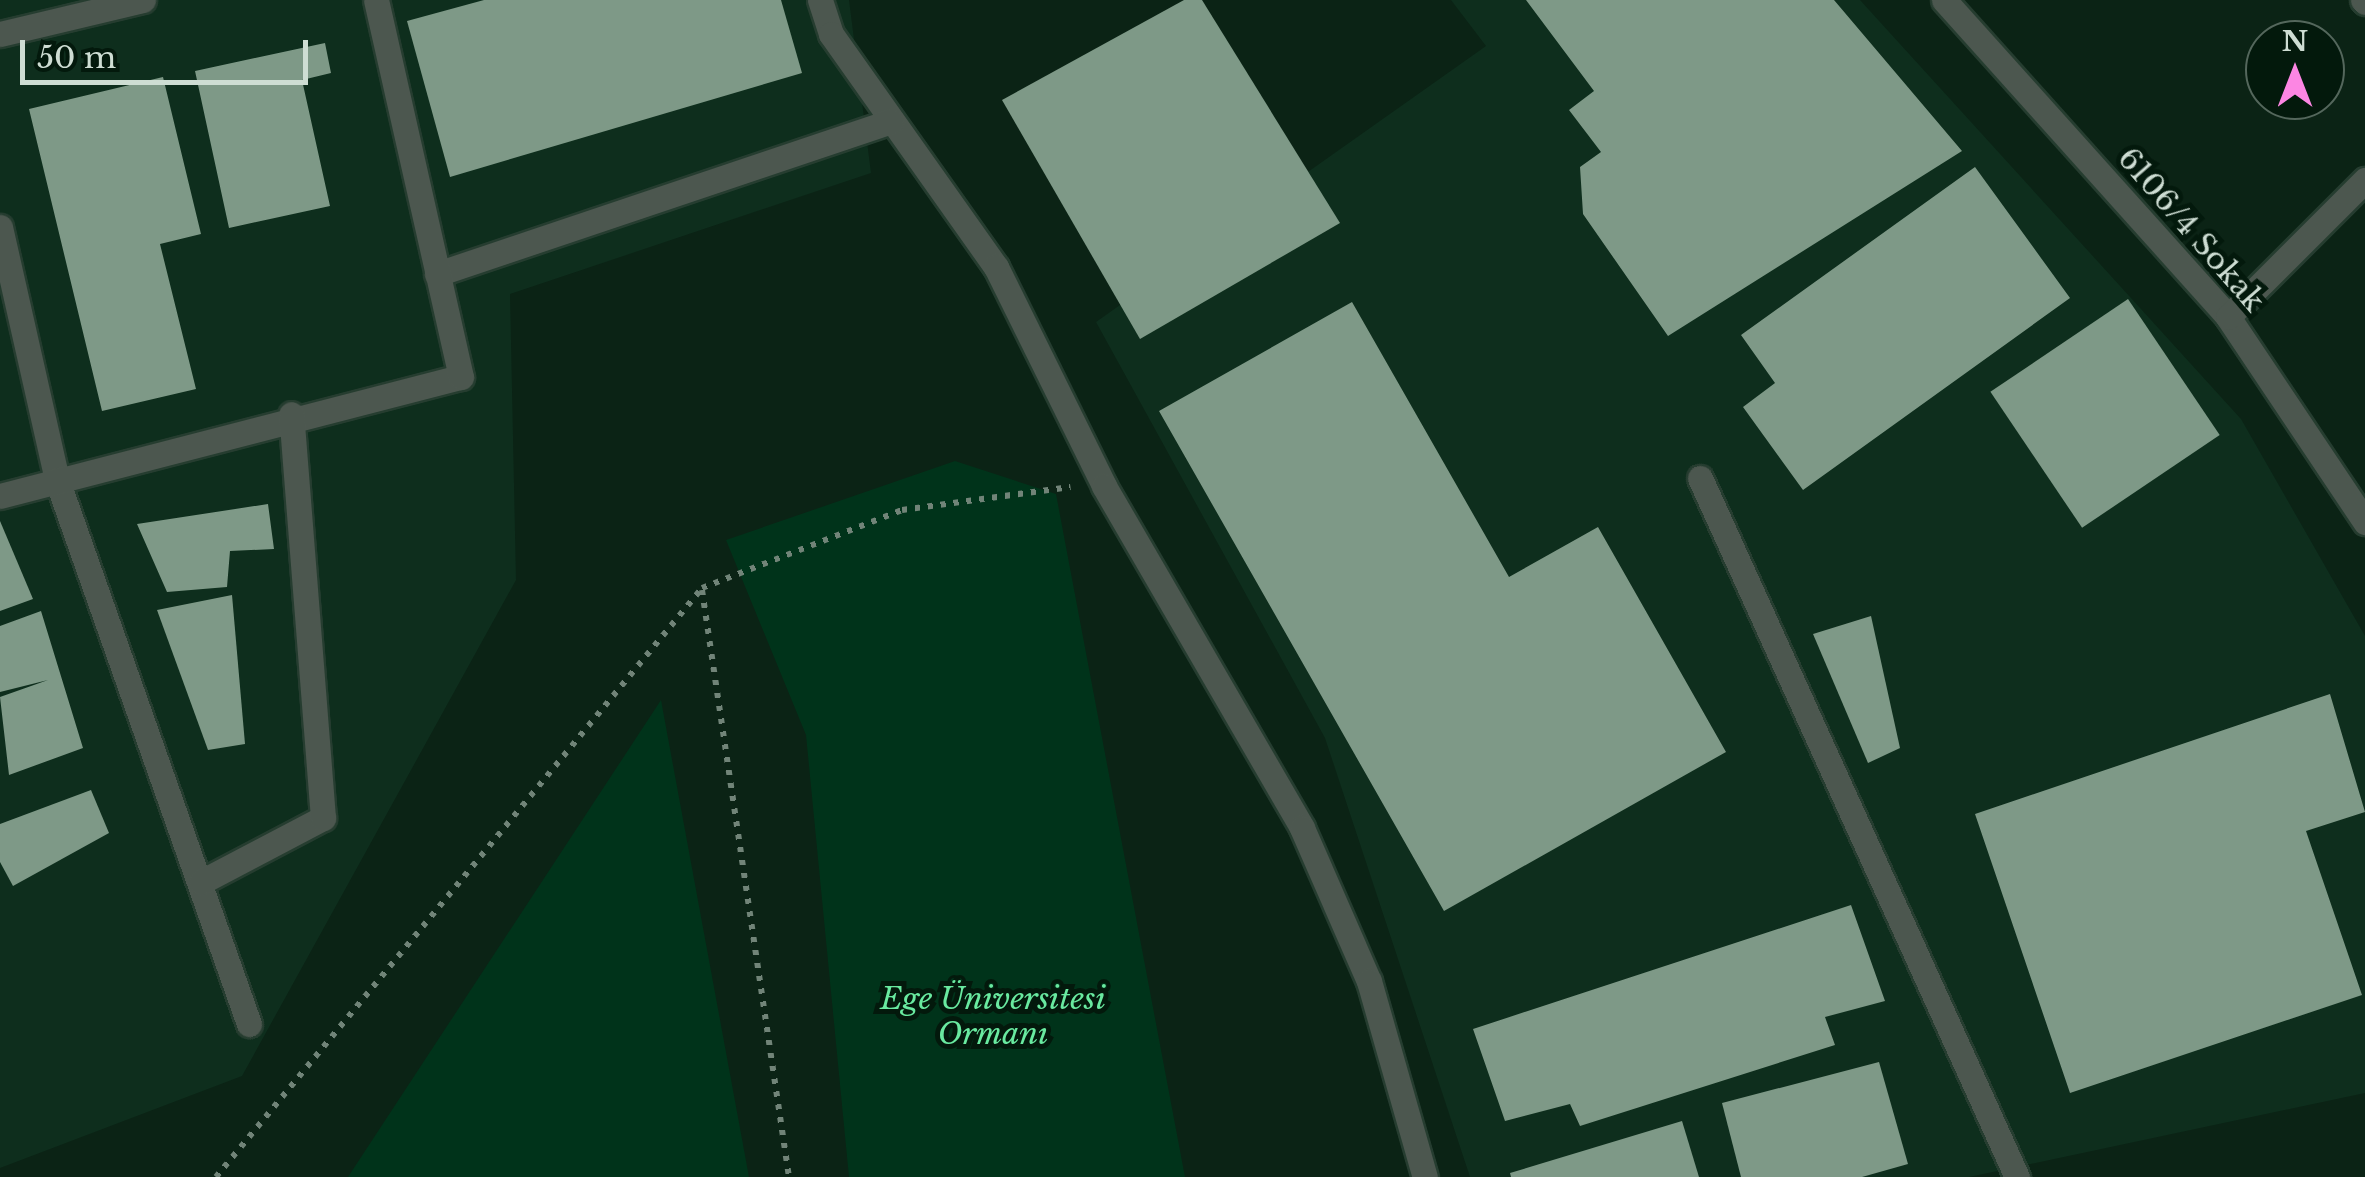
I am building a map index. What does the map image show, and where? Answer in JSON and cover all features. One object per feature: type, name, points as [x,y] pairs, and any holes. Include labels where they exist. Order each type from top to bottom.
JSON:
[{"type":"street","points":[[0,34],[143,0]]},
{"type":"street","points":[[0,496],[291,414],[461,377],[376,0]]},
{"type":"street","points":[[820,0],[831,34],[996,267],[1104,486],[1302,828],[1370,982],[1425,1177]]},
{"type":"street","name":"6106/4 Sokak","points":[[1944,0],[2228,317],[2365,522]]},
{"type":"street","points":[[438,274],[891,121]]},
{"type":"street","points":[[2228,317],[2365,180]]},
{"type":"street","points":[[0,227],[57,480],[249,1024]]},
{"type":"street","points":[[201,882],[324,818],[291,414]]},
{"type":"street","points":[[1700,478],[2017,1177]]},
{"type":"path","points":[[216,1177],[346,1030],[702,588],[921,505],[1104,486]]},
{"type":"path","points":[[702,588],[789,1177]]},
{"type":"shaded area","points":[[0,0],[849,0],[871,173],[510,294],[516,580],[242,1076],[0,1168]]},
{"type":"shaded area","points":[[1451,0],[1860,0],[2241,419],[2365,636],[2365,1093],[1969,1177],[1470,1177],[1325,738],[1096,322],[1486,46]]},
{"type":"green space","name":"Ege Üniversitesi Ormanı","points":[[955,461],[1056,494],[1185,1177],[849,1177],[806,735],[726,540]]},
{"type":"green space","points":[[661,700],[749,1177],[348,1177]]},
{"type":"building","points":[[484,0],[781,0],[802,73],[450,177],[407,21]]},
{"type":"building","points":[[1184,0],[1202,0],[1340,223],[1140,339],[1002,100]]},
{"type":"building","points":[[1526,0],[1834,0],[1962,151],[1668,336],[1583,214],[1580,167],[1601,152],[1569,110],[1594,91]]},
{"type":"building","points":[[325,43],[331,73],[302,80],[330,206],[229,228],[195,71]]},
{"type":"building","points":[[163,77],[201,234],[160,244],[196,389],[102,411],[29,109]]},
{"type":"building","points":[[1975,167],[2070,298],[1803,490],[1743,407],[1775,383],[1741,335]]},
{"type":"building","points":[[2128,299],[2220,435],[2082,528],[1990,392]]},
{"type":"building","points":[[1352,302],[1509,577],[1598,527],[1726,752],[1444,911],[1159,411]]},
{"type":"building","points":[[268,504],[274,549],[230,551],[227,587],[167,592],[137,524]]},
{"type":"building","points":[[0,521],[33,599],[0,611]]},
{"type":"building","points":[[232,595],[245,744],[208,750],[157,610]]},
{"type":"building","points":[[41,611],[83,748],[9,775],[0,697],[48,680],[0,692],[0,626]]},
{"type":"building","points":[[1871,616],[1900,748],[1868,763],[1813,634]]},
{"type":"building","points":[[2330,694],[2365,812],[2306,831],[2362,995],[2070,1093],[1975,814]]},
{"type":"building","points":[[91,790],[109,833],[13,886],[0,862],[0,824]]},
{"type":"building","points":[[1851,905],[1885,1001],[1825,1017],[1835,1045],[1580,1126],[1570,1104],[1505,1121],[1473,1029]]},
{"type":"building","points":[[1879,1062],[1908,1164],[1862,1177],[1741,1177],[1722,1103]]},
{"type":"building","points":[[1682,1121],[1699,1177],[1511,1177],[1510,1173]]}]
